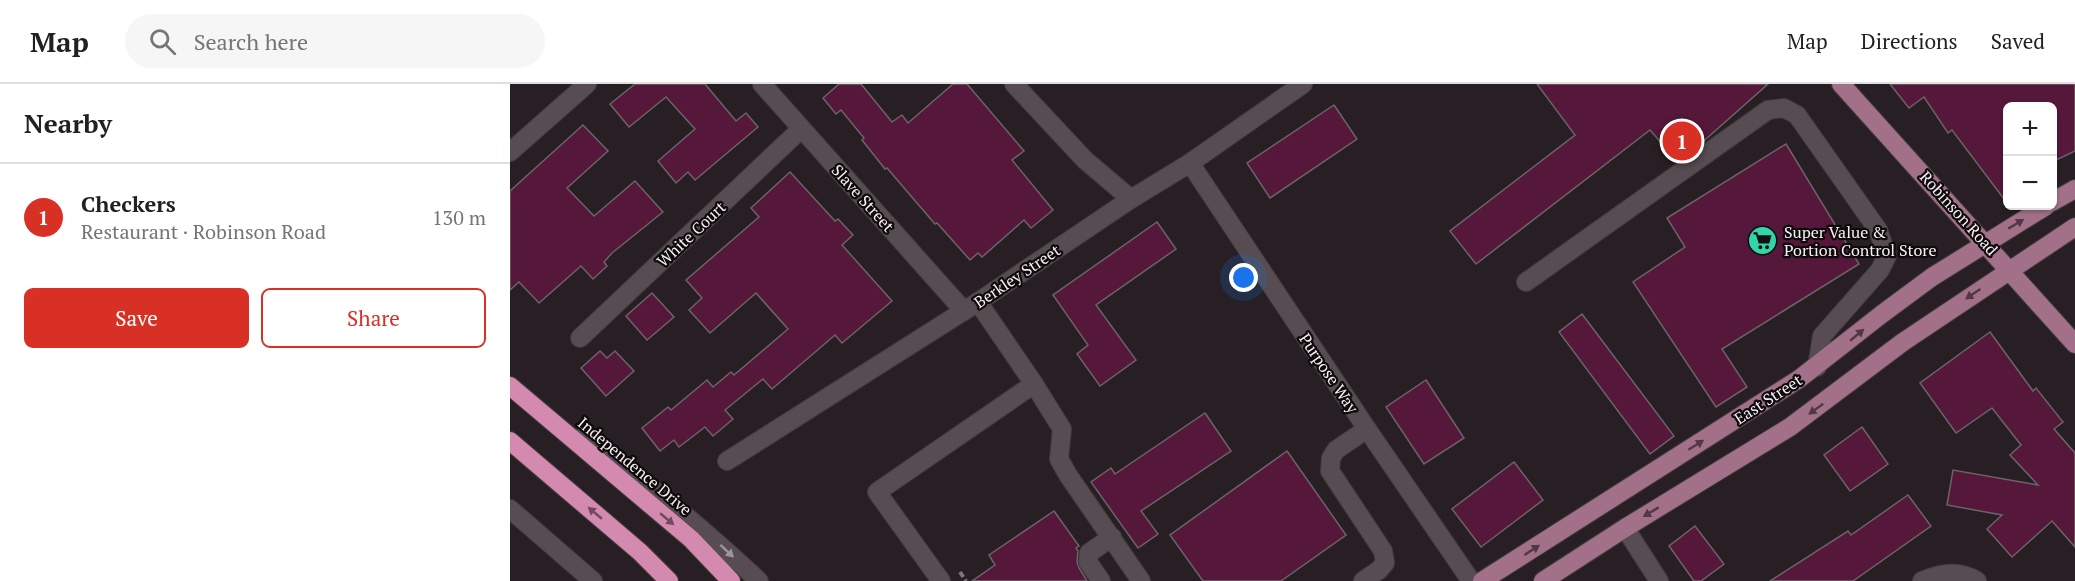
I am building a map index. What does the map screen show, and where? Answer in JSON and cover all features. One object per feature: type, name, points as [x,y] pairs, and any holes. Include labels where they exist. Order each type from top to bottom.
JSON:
[{"type":"highway","name":"Independence Drive","points":[[510,386],[691,539],[731,581]]},
{"type":"highway","points":[[510,441],[640,552],[669,581]]},
{"type":"main road","name":"Robinson Road","points":[[1842,84],[2075,344]]},
{"type":"main road","points":[[2057,199],[2075,189]]},
{"type":"main road","name":"East Street","points":[[1482,581],[1817,367],[1899,300],[1986,242],[2039,210]]},
{"type":"main road","points":[[1543,581],[1790,427],[1903,342],[2075,227]]},
{"type":"street","points":[[510,152],[587,84]]},
{"type":"street","name":"Slave Street","points":[[762,84],[801,129],[971,307],[1034,384],[1062,429],[1059,459],[1141,581]]},
{"type":"street","points":[[1014,84],[1085,160],[1131,199]]},
{"type":"street","name":"Berkley Street","points":[[727,461],[971,307],[1131,199],[1190,163],[1303,84]]},
{"type":"street","points":[[1526,282],[1768,110],[1784,108],[1797,115],[1878,230],[1887,256],[1880,270],[1822,336],[1817,367]]},
{"type":"street","name":"White Court","points":[[580,338],[801,129]]},
{"type":"street","name":"Purpose Way","points":[[1190,163],[1471,581]]},
{"type":"street","points":[[941,581],[877,492],[1034,384]]},
{"type":"street","points":[[546,416],[619,463],[716,540],[759,581]]},
{"type":"street","points":[[1363,581],[1385,563],[1383,551],[1330,471],[1330,458],[1336,450],[1367,429]]},
{"type":"street","points":[[510,509],[593,581]]},
{"type":"street","points":[[1625,528],[1659,581]]},
{"type":"street","points":[[1101,581],[1088,562],[1089,554],[1112,537]]},
{"type":"street","points":[[1922,581],[1943,574],[1960,573],[1977,581]]},
{"type":"building","points":[[635,84],[705,84],[736,121],[746,113],[758,127],[695,180],[688,172],[676,183],[658,161],[695,129],[666,97],[629,127],[610,104]]},
{"type":"building","points":[[839,84],[861,84],[892,122],[902,115],[908,123],[953,84],[967,84],[1024,151],[1012,160],[1053,210],[1031,228],[1024,220],[982,257],[978,253],[970,260],[937,223],[935,224],[887,168],[885,169],[841,110],[836,114],[823,98]]},
{"type":"building","points":[[1537,84],[1768,84],[1697,147],[1677,161],[1650,130],[1476,264],[1450,231],[1575,135]]},
{"type":"building","points":[[1890,84],[2075,84],[2075,151],[2057,160],[2057,102],[2003,102],[2003,198],[1952,130],[1948,133],[1924,97],[1909,108]]},
{"type":"building","points":[[1334,105],[1357,139],[1270,198],[1247,163]]},
{"type":"building","points":[[583,125],[608,151],[567,188],[594,216],[635,181],[663,212],[612,253],[604,262],[607,266],[593,279],[581,266],[539,303],[519,282],[510,290],[510,191]]},
{"type":"building","name":"Super Value & Portion Control Store","points":[[1786,144],[1859,264],[1722,349],[1747,387],[1716,407],[1633,282],[1685,247],[1667,218]]},
{"type":"building","points":[[790,172],[835,221],[838,219],[853,235],[842,245],[892,301],[842,343],[835,335],[772,389],[763,379],[725,410],[733,419],[713,436],[705,427],[679,447],[674,440],[660,451],[642,428],[668,407],[671,410],[707,380],[713,387],[731,372],[734,375],[788,329],[756,293],[710,333],[689,310],[702,298],[686,280],[759,217],[751,208]]},
{"type":"building","points":[[1157,222],[1176,249],[1096,305],[1136,360],[1100,386],[1077,354],[1088,345],[1053,295]]},
{"type":"building","points":[[652,293],[674,317],[647,340],[626,316]]},
{"type":"building","points":[[1582,314],[1674,436],[1650,454],[1559,332]]},
{"type":"building","points":[[1990,332],[2033,391],[2036,388],[2063,422],[2054,429],[2075,453],[2075,547],[2052,521],[2012,557],[1987,529],[2002,515],[1947,505],[1953,470],[2038,485],[2010,455],[2021,445],[1992,408],[1956,433],[1920,383]]},
{"type":"building","points":[[600,351],[607,358],[615,351],[634,371],[606,396],[581,368]]},
{"type":"building","points":[[1426,380],[1464,438],[1424,464],[1386,407]]},
{"type":"building","points":[[1205,413],[1231,451],[1141,511],[1158,534],[1138,548],[1091,482],[1111,468],[1115,474]]},
{"type":"building","points":[[1862,427],[1888,464],[1850,491],[1824,455]]},
{"type":"building","points":[[1287,451],[1346,535],[1281,581],[1203,581],[1170,535]]},
{"type":"building","points":[[1514,462],[1543,500],[1481,547],[1452,509]]},
{"type":"building","points":[[1908,495],[1931,526],[1853,581],[1770,581],[1848,531],[1851,535]]},
{"type":"building","points":[[1054,511],[1079,546],[1076,548],[1077,562],[1087,581],[972,581],[995,565],[989,555]]},
{"type":"building","points":[[1695,526],[1724,564],[1701,581],[1694,581],[1669,546]]},
{"type":"place","name":"Checkers","points":[[1682,141]]},
{"type":"place","name":"Super Value & Portion Control Store","points":[[1763,241]]}]
